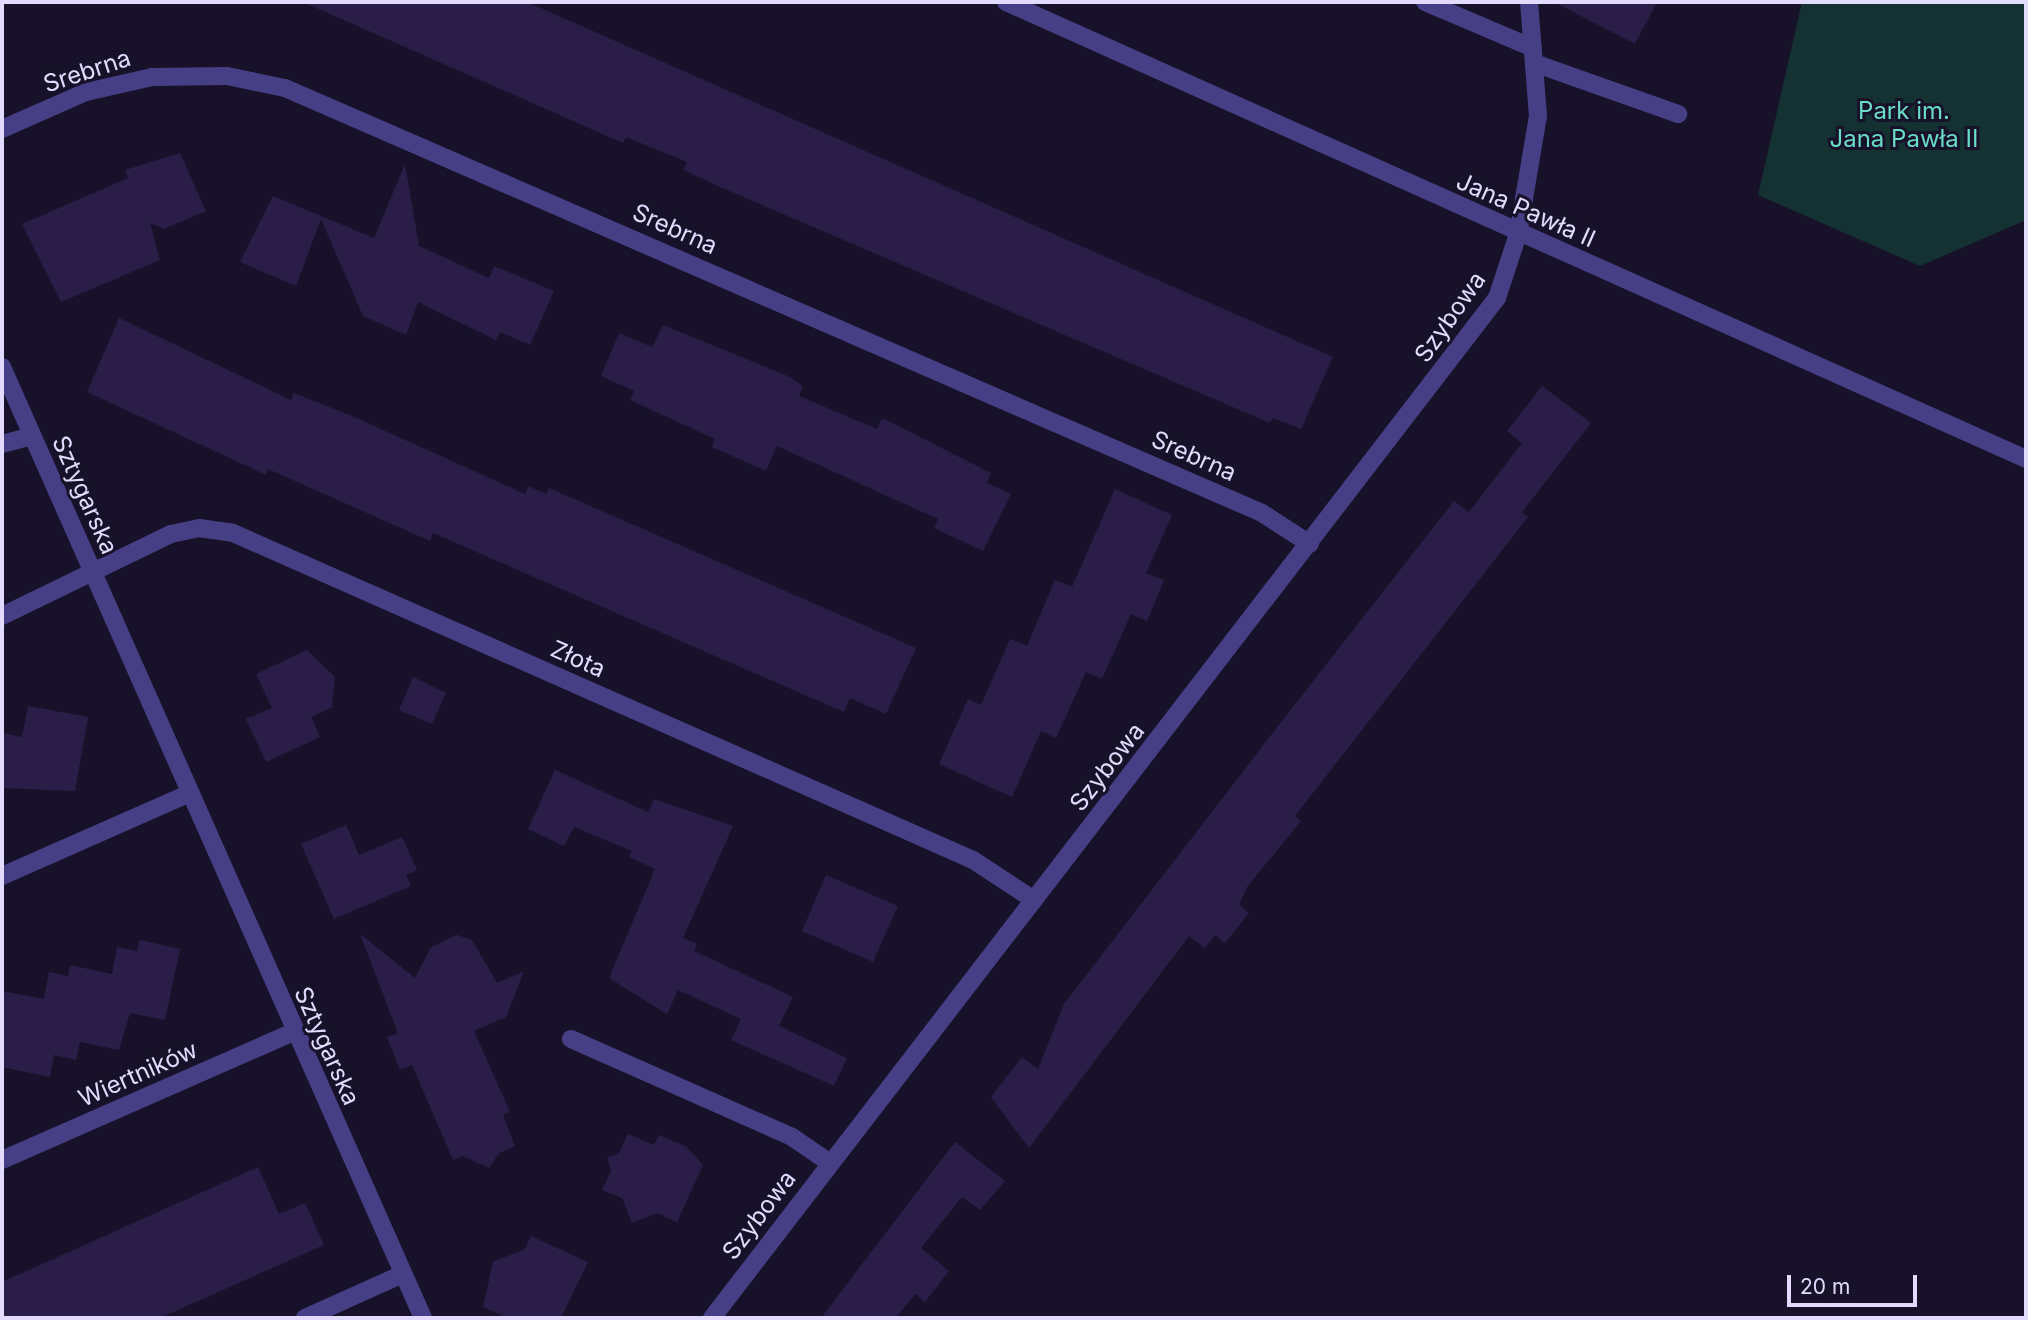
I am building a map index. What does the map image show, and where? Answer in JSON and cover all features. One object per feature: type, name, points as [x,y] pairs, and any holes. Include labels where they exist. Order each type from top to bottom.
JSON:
[{"type":"street","name":"Jana Pawła II","points":[[1006,2],[1518,234],[2026,459]]},
{"type":"street","points":[[1425,2],[1533,55],[1678,114]]},
{"type":"street","name":"Szybowa","points":[[712,1318],[1497,298],[1518,234],[1538,116],[1529,2]]},
{"type":"street","name":"Srebrna","points":[[2,129],[86,92],[152,77],[227,76],[285,88],[1262,513],[1310,544]]},
{"type":"street","name":"Sztygarska","points":[[2,367],[294,1032],[423,1318]]},
{"type":"street","name":"Sztygarska","points":[[2,444],[32,436]]},
{"type":"street","name":"Złota","points":[[93,575],[176,532],[233,533],[974,860],[1034,900]]},
{"type":"street","name":"Sztygarska","points":[[2,616],[93,575]]},
{"type":"street","points":[[2,876],[190,793]]},
{"type":"street","name":"Wiertników","points":[[2,1160],[294,1032]]},
{"type":"street","points":[[571,1039],[784,1133],[830,1163]]},
{"type":"street","points":[[304,1318],[402,1274]]},
{"type":"green space","name":"Park im. Jana Pawła II","points":[[1802,2],[2026,2],[2026,220],[1920,266],[1758,195]]},
{"type":"building","points":[[303,2],[527,2],[1333,357],[1301,429],[1273,418],[1270,423],[718,186],[683,170],[687,162],[626,137],[623,143]]},
{"type":"building","points":[[1554,2],[1657,2],[1635,44]]},
{"type":"building","points":[[180,153],[206,211],[164,229],[150,223],[160,260],[61,302],[22,224],[128,178],[125,170]]},
{"type":"building","points":[[405,164],[419,246],[489,278],[494,266],[554,291],[530,345],[500,332],[496,340],[418,302],[406,335],[363,316],[321,219],[296,286],[240,262],[273,196],[374,238]]},
{"type":"building","points":[[119,318],[291,400],[294,393],[352,416],[525,494],[528,486],[546,494],[549,488],[916,648],[886,714],[850,698],[844,712],[433,533],[430,541],[268,469],[266,475],[87,392]]},
{"type":"building","points":[[663,325],[790,377],[803,386],[799,396],[877,429],[882,418],[991,473],[987,483],[1011,494],[983,551],[934,528],[938,519],[777,446],[766,471],[712,447],[715,439],[630,400],[634,391],[601,376],[619,333],[652,347]]},
{"type":"building","points":[[1542,386],[1591,423],[1522,512],[1528,517],[1295,816],[1301,821],[1247,887],[1239,905],[1249,913],[1225,943],[1215,935],[1205,948],[1189,936],[1029,1148],[991,1097],[1022,1057],[1038,1069],[1064,1004],[1278,726],[1454,501],[1469,512],[1522,443],[1507,431]]},
{"type":"building","points":[[1115,489],[1172,515],[1146,573],[1164,580],[1147,621],[1131,614],[1102,679],[1086,672],[1056,738],[1041,731],[1012,797],[939,764],[968,699],[981,705],[1010,639],[1027,646],[1055,580],[1072,587]]},
{"type":"building","points":[[307,650],[335,677],[332,707],[311,717],[320,737],[266,762],[246,719],[272,708],[256,674]]},
{"type":"building","points":[[413,677],[446,693],[432,724],[399,710]]},
{"type":"building","points":[[28,706],[88,717],[75,791],[2,788],[2,733],[22,737]]},
{"type":"building","points":[[555,770],[648,812],[654,799],[733,826],[683,938],[697,944],[694,951],[793,997],[779,1026],[847,1058],[834,1086],[731,1040],[741,1019],[678,990],[667,1014],[609,978],[655,869],[629,857],[632,851],[574,827],[564,846],[528,829]]},
{"type":"building","points":[[346,825],[359,855],[402,837],[417,870],[406,875],[411,886],[334,919],[301,844]]},
{"type":"building","points":[[826,875],[898,906],[873,962],[802,931]]},
{"type":"building","points":[[360,934],[415,978],[431,947],[457,935],[472,940],[497,983],[524,971],[506,1017],[474,1031],[510,1112],[503,1115],[515,1146],[499,1153],[489,1168],[463,1156],[453,1160],[412,1065],[400,1070],[387,1037],[398,1033]]},
{"type":"building","points":[[140,940],[180,949],[165,1020],[130,1013],[119,1050],[80,1042],[76,1060],[54,1055],[50,1077],[2,1067],[2,991],[44,999],[49,972],[68,976],[70,965],[112,974],[117,947],[137,951]]},
{"type":"building","points":[[628,1134],[654,1145],[659,1135],[687,1147],[703,1165],[677,1222],[657,1213],[632,1223],[622,1198],[602,1190],[611,1171],[607,1158],[619,1153]]},
{"type":"building","points":[[955,1142],[1005,1181],[980,1210],[962,1197],[921,1248],[949,1271],[925,1302],[915,1294],[896,1318],[821,1318]]},
{"type":"building","points":[[258,1167],[279,1214],[305,1203],[324,1245],[160,1318],[2,1318],[2,1282]]},
{"type":"building","points":[[531,1236],[588,1262],[561,1318],[508,1318],[483,1307],[493,1262],[525,1249]]}]
